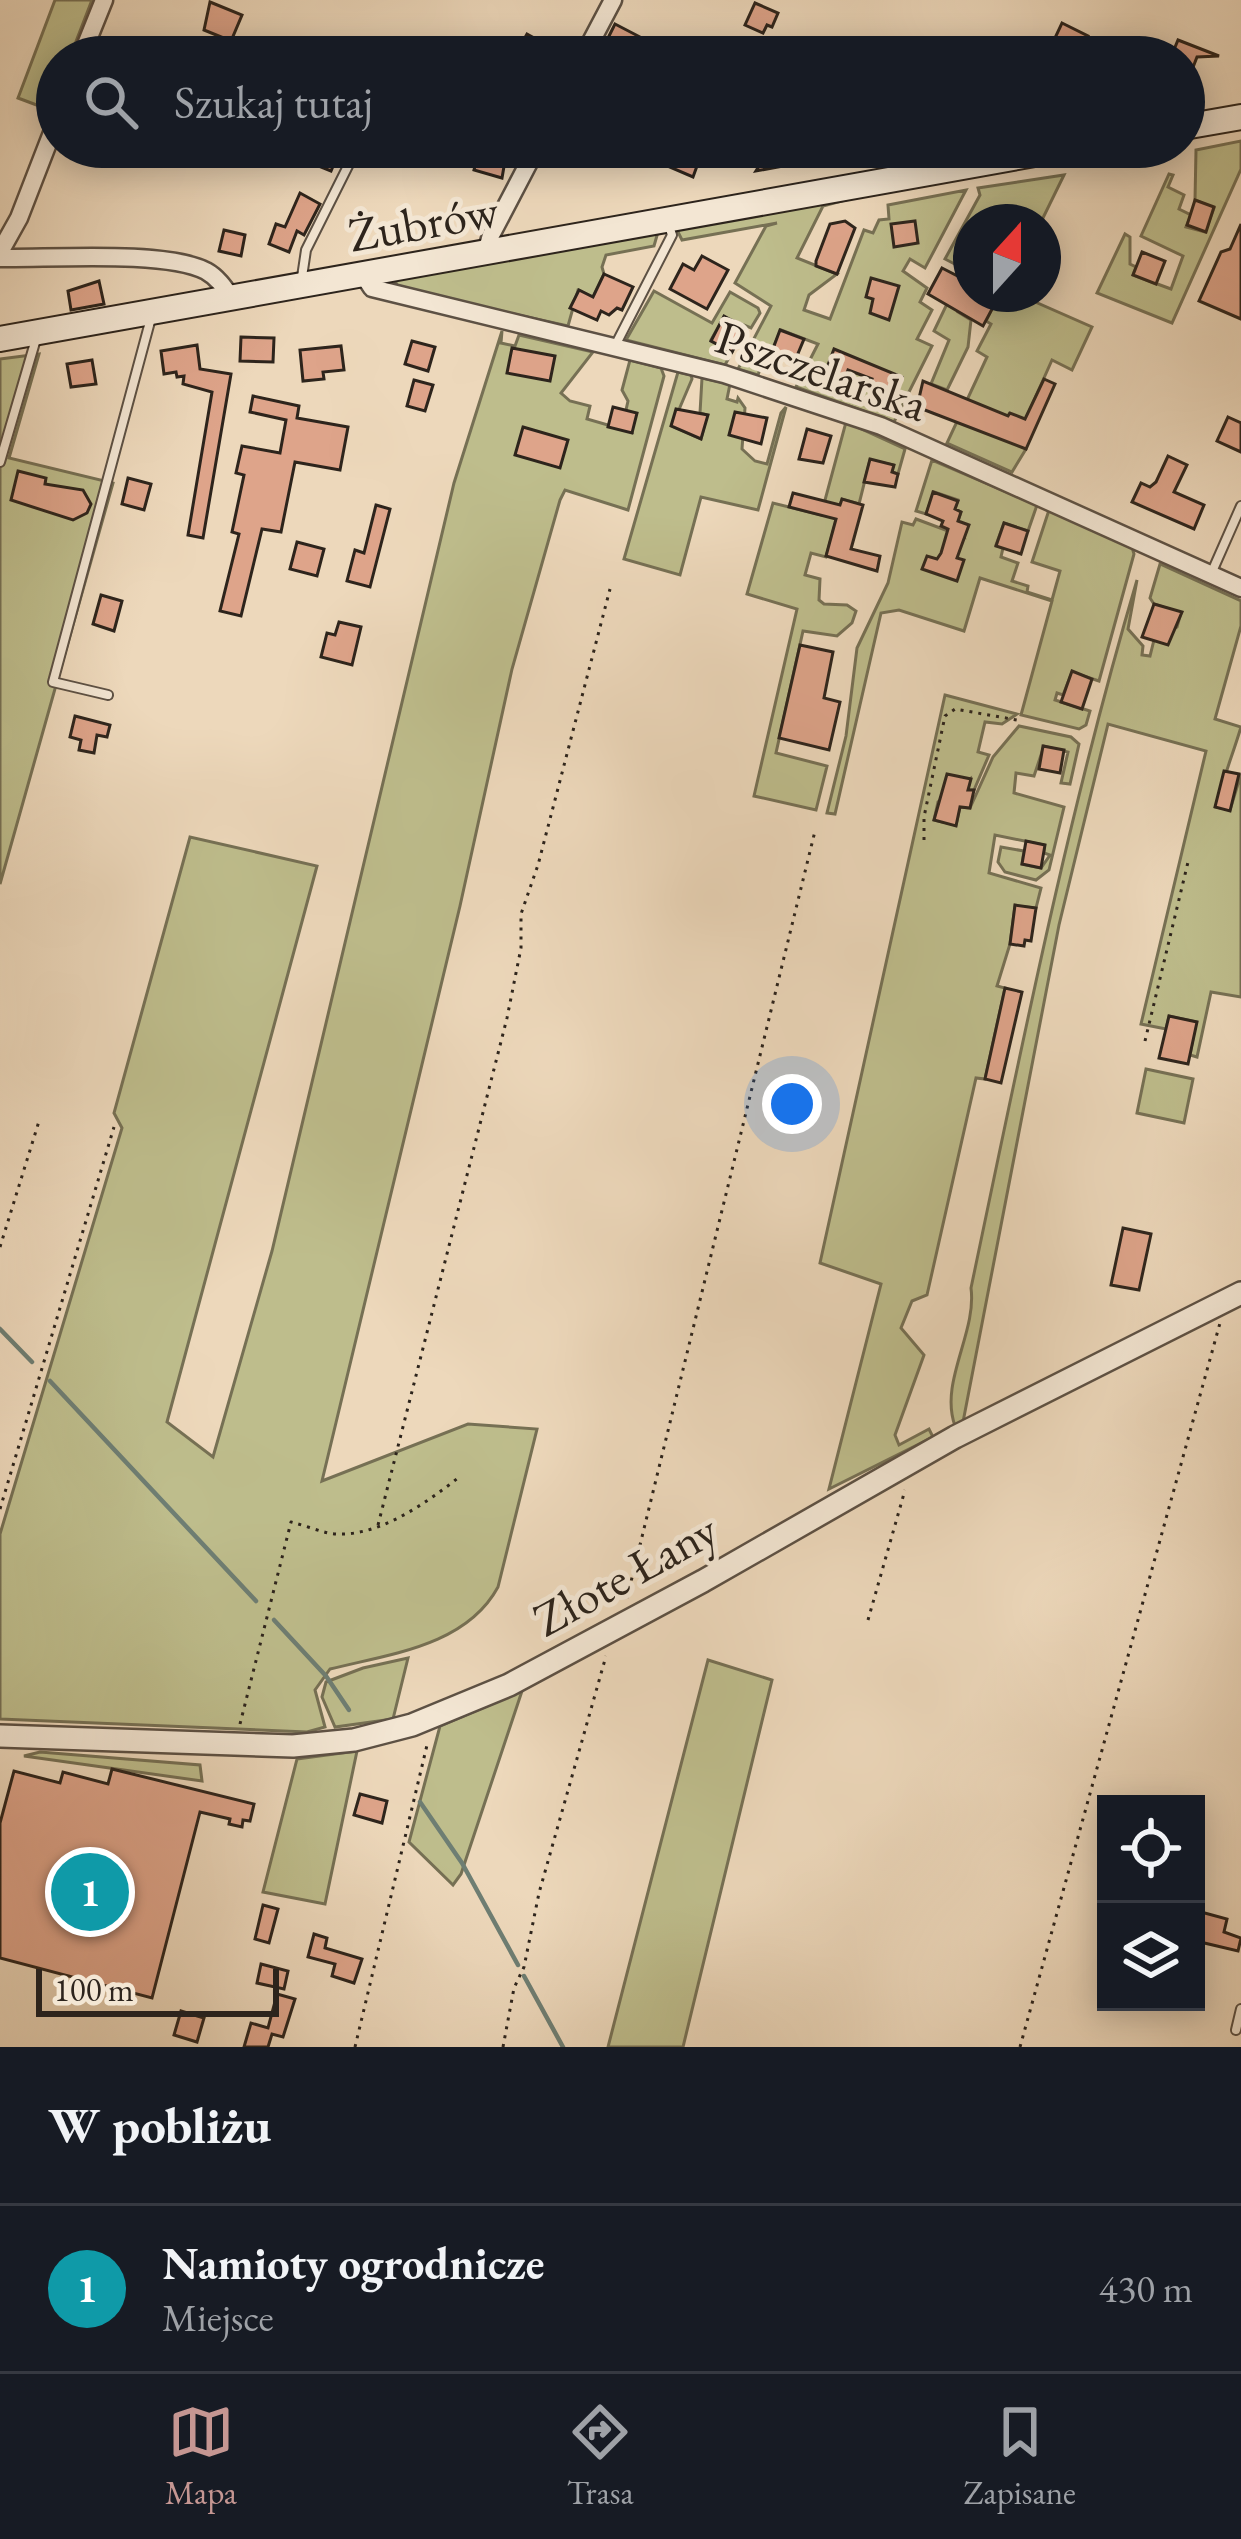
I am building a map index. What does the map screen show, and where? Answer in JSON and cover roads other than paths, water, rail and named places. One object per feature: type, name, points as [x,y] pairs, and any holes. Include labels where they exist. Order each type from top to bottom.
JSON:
[{"type":"main road","points":[[1205,123],[1241,117]]},
{"type":"main road","name":"Żubrów","points":[[0,339],[960,168]]},
{"type":"street","points":[[89,36],[104,0]]},
{"type":"street","points":[[594,36],[613,0]]},
{"type":"street","points":[[38,168],[0,255],[190,265],[207,271],[231,297]]},
{"type":"street","points":[[486,253],[526,168]]},
{"type":"street","name":"Pszczelarska","points":[[364,276],[372,288],[724,374],[881,426],[1241,588]]},
{"type":"street","name":"Złote Łany","points":[[0,1736],[293,1746],[354,1740],[434,1716],[509,1685],[906,1465],[1241,1293]]},
{"type":"lane","points":[[301,286],[306,250],[347,168]]},
{"type":"lane","points":[[615,347],[672,236],[667,222]]},
{"type":"lane","points":[[108,695],[53,682],[153,311]]},
{"type":"lane","points":[[0,462],[38,332]]},
{"type":"lane","points":[[1211,574],[1241,506]]},
{"type":"lane","points":[[1236,2030],[1241,2008]]},
{"type":"waterway","points":[[0,1329],[32,1362]]},
{"type":"waterway","points":[[50,1381],[256,1601]]},
{"type":"waterway","points":[[274,1620],[326,1676],[349,1710]]},
{"type":"waterway","points":[[420,1802],[462,1863],[518,1965]]},
{"type":"waterway","points":[[524,1976],[563,2047]]},
{"type":"place","name":"Namioty ogrodnicze","points":[[90,1892]]}]
